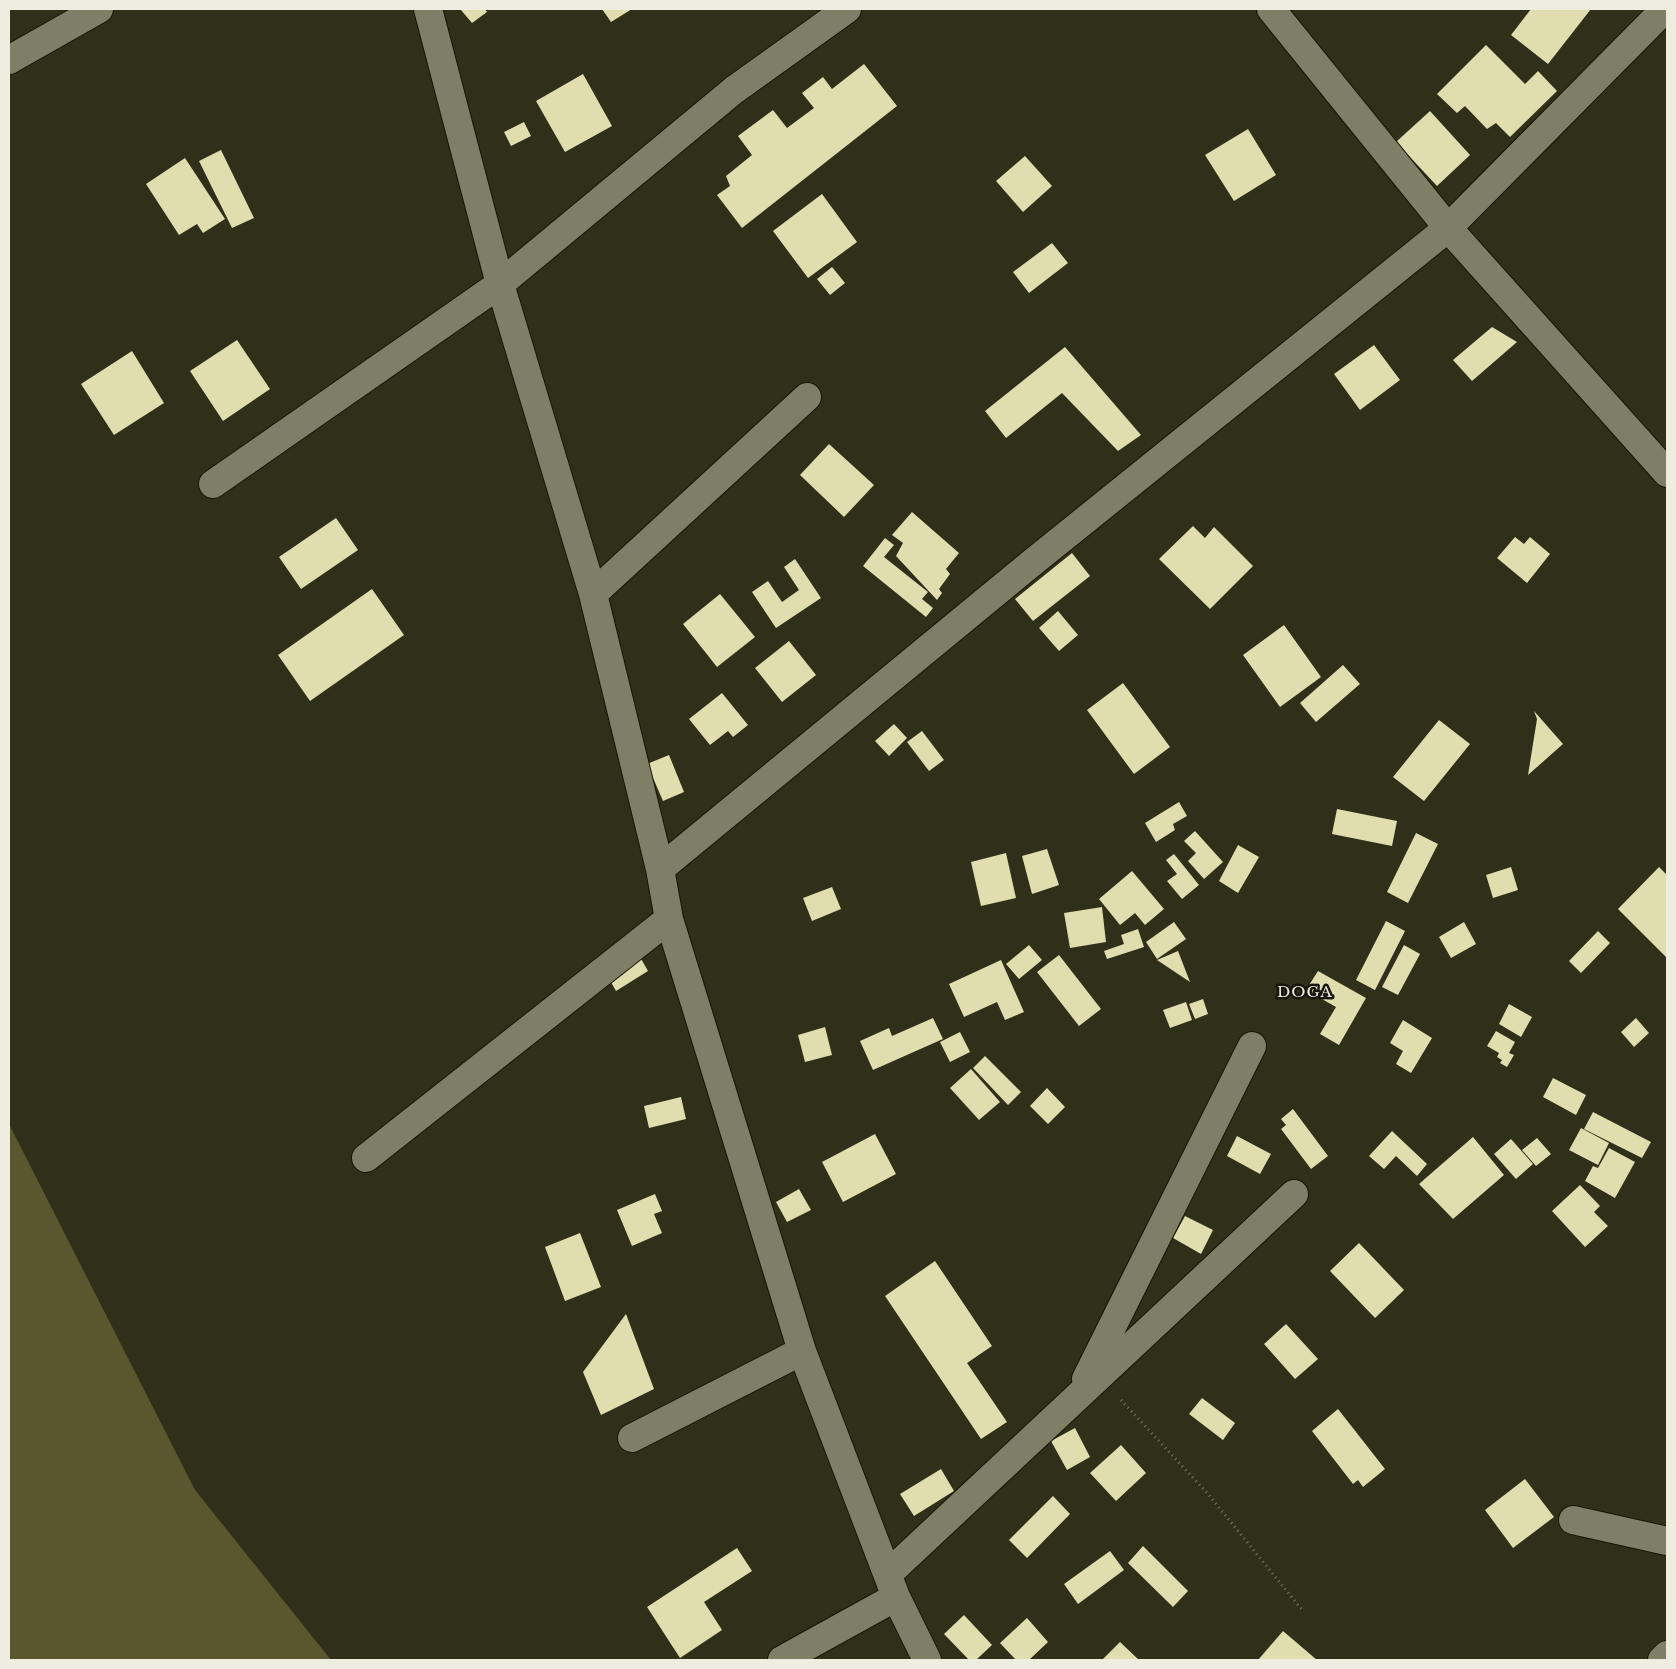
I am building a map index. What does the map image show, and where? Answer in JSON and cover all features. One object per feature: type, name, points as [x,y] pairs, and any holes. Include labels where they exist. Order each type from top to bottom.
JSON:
[{"type":"street","points":[[9,60],[99,9]]},
{"type":"street","points":[[428,9],[500,284],[593,594],[660,868],[669,919],[802,1351],[892,1586],[927,1660]]},
{"type":"street","points":[[213,484],[500,284],[734,90],[847,9]]},
{"type":"street","points":[[1271,9],[1448,228],[1667,473]]},
{"type":"street","points":[[660,868],[1033,562],[1448,228],[1665,9]]},
{"type":"street","points":[[593,594],[807,397]]},
{"type":"street","points":[[366,1158],[669,919]]},
{"type":"street","points":[[1077,1396],[1252,1046]]},
{"type":"street","points":[[782,1660],[892,1586],[1077,1396],[1294,1194]]},
{"type":"street","points":[[632,1438],[802,1351]]},
{"type":"street","points":[[1573,1520],[1667,1541]]},
{"type":"street","points":[[1662,1660],[1667,1655]]},
{"type":"path","points":[[1098,1376],[1208,1494],[1303,1611]]},
{"type":"shaded area","points":[[9,1124],[195,1490],[331,1660],[9,1660]]},
{"type":"building","points":[[485,9],[487,12],[472,23],[461,10]]},
{"type":"building","points":[[602,9],[632,9],[611,22]]},
{"type":"building","points":[[1531,9],[1591,9],[1548,64],[1511,35]]},
{"type":"building","points":[[1486,45],[1525,84],[1538,71],[1557,91],[1510,137],[1496,123],[1487,129],[1465,106],[1457,113],[1437,94]]},
{"type":"building","points":[[864,64],[897,106],[742,228],[717,195],[730,186],[726,176],[752,155],[738,136],[773,110],[787,128],[814,108],[802,93],[823,77],[832,89]]},
{"type":"building","points":[[583,74],[612,126],[565,152],[536,101]]},
{"type":"building","points":[[1430,111],[1470,155],[1437,186],[1396,142]]},
{"type":"building","points":[[524,122],[531,136],[511,146],[504,132]]},
{"type":"building","points":[[1248,129],[1276,175],[1234,201],[1205,155]]},
{"type":"building","points":[[221,150],[254,218],[232,228],[199,161]]},
{"type":"building","points":[[1025,156],[1052,186],[1023,212],[996,181]]},
{"type":"building","points":[[185,158],[225,219],[203,233],[197,224],[179,235],[146,184]]},
{"type":"building","points":[[822,194],[857,242],[808,278],[773,231]]},
{"type":"building","points":[[1052,243],[1068,263],[1029,293],[1013,272]]},
{"type":"building","points":[[832,267],[845,283],[830,295],[817,279]]},
{"type":"building","points":[[1492,327],[1517,342],[1472,381],[1453,360]]},
{"type":"building","points":[[237,340],[270,389],[223,421],[190,371]]},
{"type":"building","points":[[1374,345],[1400,380],[1360,410],[1334,374]]},
{"type":"building","points":[[1065,347],[1141,435],[1118,451],[1062,393],[1006,438],[985,411]]},
{"type":"building","points":[[132,351],[164,403],[114,435],[81,384]]},
{"type":"building","points":[[829,444],[874,485],[844,517],[800,475]]},
{"type":"building","points":[[912,512],[959,553],[946,569],[950,574],[939,589],[942,593],[937,600],[896,556],[903,543],[892,535]]},
{"type":"building","points":[[336,518],[358,550],[301,589],[279,557]]},
{"type":"building","points":[[1193,526],[1205,538],[1214,527],[1253,566],[1210,609],[1159,559]]},
{"type":"building","points":[[1515,537],[1524,544],[1530,537],[1550,554],[1527,583],[1497,558]]},
{"type":"building","points":[[885,538],[894,545],[884,557],[928,592],[922,599],[933,608],[926,617],[863,566]]},
{"type":"building","points":[[1072,553],[1090,576],[1033,621],[1015,599]]},
{"type":"building","points":[[795,559],[821,598],[776,628],[752,592],[768,581],[782,602],[799,590],[784,567]]},
{"type":"building","points":[[372,589],[404,635],[310,701],[278,655]]},
{"type":"building","points":[[720,594],[755,637],[717,667],[683,624]]},
{"type":"building","points":[[1058,611],[1078,635],[1059,651],[1039,628]]},
{"type":"building","points":[[1284,625],[1321,677],[1280,707],[1243,655]]},
{"type":"building","points":[[789,641],[816,675],[782,702],[755,668]]},
{"type":"building","points":[[1343,665],[1360,684],[1316,722],[1300,703]]},
{"type":"building","points":[[1123,683],[1170,747],[1134,774],[1087,710]]},
{"type":"building","points":[[722,693],[748,725],[733,737],[728,731],[710,745],[689,719]]},
{"type":"building","points":[[1534,711],[1563,744],[1528,775],[1537,719]]},
{"type":"building","points":[[1439,720],[1470,744],[1424,801],[1393,777]]},
{"type":"building","points":[[894,724],[907,738],[889,756],[875,741]]},
{"type":"building","points":[[922,731],[944,760],[929,771],[907,742]]},
{"type":"building","points":[[669,755],[684,792],[663,801],[647,764]]},
{"type":"building","points":[[1179,802],[1187,816],[1173,824],[1175,830],[1156,842],[1145,823]]},
{"type":"building","points":[[1337,809],[1397,821],[1392,846],[1332,834]]},
{"type":"building","points":[[1195,831],[1223,862],[1204,879],[1188,861],[1196,853],[1184,841]]},
{"type":"building","points":[[1416,833],[1438,844],[1408,903],[1387,892]]},
{"type":"building","points":[[1238,845],[1259,857],[1238,893],[1219,881]]},
{"type":"building","points":[[1047,849],[1059,885],[1032,894],[1022,856]]},
{"type":"building","points":[[1006,853],[1016,898],[981,906],[971,862]]},
{"type":"building","points":[[1174,854],[1199,885],[1182,899],[1167,881],[1177,874],[1166,860]]},
{"type":"building","points":[[1511,867],[1518,890],[1493,898],[1486,875]]},
{"type":"building","points":[[1659,867],[1667,875],[1667,958],[1618,909]]},
{"type":"building","points":[[1132,871],[1164,909],[1145,925],[1135,913],[1120,925],[1099,899]]},
{"type":"building","points":[[832,887],[841,909],[812,921],[803,898]]},
{"type":"building","points":[[1102,907],[1106,942],[1070,948],[1064,913]]},
{"type":"building","points":[[1386,921],[1405,931],[1375,990],[1356,980]]},
{"type":"building","points":[[1174,922],[1186,939],[1157,959],[1146,942]]},
{"type":"building","points":[[1464,922],[1476,944],[1451,958],[1439,937]]},
{"type":"building","points":[[1138,929],[1144,947],[1107,959],[1104,951],[1124,944],[1121,935]]},
{"type":"building","points":[[1598,931],[1610,943],[1581,973],[1569,961]]},
{"type":"building","points":[[1029,945],[1042,960],[1019,979],[1006,964]]},
{"type":"building","points":[[1404,945],[1420,954],[1398,995],[1382,987]]},
{"type":"building","points":[[1178,951],[1190,982],[1157,960]]},
{"type":"building","points":[[1059,955],[1101,1009],[1079,1026],[1037,972]]},
{"type":"building","points":[[640,957],[648,971],[616,991],[608,977]]},
{"type":"building","points":[[1001,960],[1024,1012],[1005,1020],[997,1002],[964,1017],[949,984]]},
{"type":"building","points":[[1318,971],[1366,998],[1339,1045],[1320,1034],[1336,1007],[1306,990]]},
{"type":"building","points":[[1203,999],[1208,1014],[1195,1019],[1189,1004]]},
{"type":"building","points":[[1186,1002],[1192,1020],[1170,1028],[1163,1010]]},
{"type":"building","points":[[1509,1004],[1532,1017],[1521,1037],[1499,1024]]},
{"type":"building","points":[[933,1018],[943,1039],[873,1070],[860,1041],[889,1028],[892,1036]]},
{"type":"building","points":[[1636,1018],[1649,1033],[1634,1047],[1621,1032]]},
{"type":"building","points":[[1403,1020],[1432,1038],[1411,1073],[1396,1064],[1403,1051],[1390,1043]]},
{"type":"building","points":[[825,1027],[832,1055],[805,1062],[798,1035]]},
{"type":"building","points":[[1496,1031],[1515,1042],[1509,1053],[1514,1055],[1507,1067],[1500,1063],[1502,1060],[1497,1057],[1499,1053],[1487,1046]]},
{"type":"building","points":[[960,1032],[970,1052],[950,1062],[940,1042]]},
{"type":"building","points":[[985,1056],[1021,1092],[1008,1105],[973,1068]]},
{"type":"building","points":[[971,1069],[1000,1102],[979,1120],[950,1088]]},
{"type":"building","points":[[1553,1078],[1586,1095],[1576,1115],[1543,1097]]},
{"type":"building","points":[[1047,1088],[1065,1107],[1048,1124],[1030,1106]]},
{"type":"building","points":[[681,1097],[686,1119],[649,1128],[644,1106]]},
{"type":"building","points":[[1293,1109],[1328,1156],[1311,1169],[1281,1129],[1286,1125],[1281,1119]]},
{"type":"building","points":[[1593,1112],[1651,1142],[1642,1158],[1584,1129]]},
{"type":"building","points":[[1581,1128],[1609,1143],[1598,1165],[1569,1150]]},
{"type":"building","points":[[1392,1131],[1427,1164],[1417,1176],[1396,1156],[1384,1169],[1369,1156]]},
{"type":"building","points":[[875,1134],[896,1174],[843,1202],[822,1162]]},
{"type":"building","points":[[1237,1136],[1271,1154],[1260,1174],[1227,1156]]},
{"type":"building","points":[[1473,1137],[1504,1175],[1453,1219],[1419,1184]]},
{"type":"building","points":[[1537,1138],[1551,1154],[1536,1166],[1522,1150]]},
{"type":"building","points":[[1511,1139],[1533,1164],[1516,1179],[1494,1154]]},
{"type":"building","points":[[1609,1148],[1635,1162],[1615,1198],[1585,1181],[1593,1166],[1598,1168]]},
{"type":"building","points":[[1580,1185],[1600,1206],[1594,1212],[1608,1226],[1585,1247],[1552,1211]]},
{"type":"building","points":[[799,1189],[811,1210],[787,1222],[776,1202]]},
{"type":"building","points":[[655,1194],[662,1211],[654,1214],[662,1233],[632,1246],[617,1210]]},
{"type":"building","points":[[1185,1216],[1213,1230],[1201,1254],[1173,1238]]},
{"type":"building","points":[[580,1233],[601,1287],[565,1301],[545,1247]]},
{"type":"building","points":[[1359,1243],[1404,1290],[1375,1318],[1330,1271]]},
{"type":"building","points":[[935,1261],[992,1346],[967,1363],[1007,1422],[981,1439],[885,1296]]},
{"type":"building","points":[[626,1314],[654,1389],[601,1415],[583,1372]]},
{"type":"building","points":[[1286,1324],[1318,1359],[1295,1379],[1264,1344]]},
{"type":"building","points":[[1202,1398],[1235,1423],[1223,1440],[1189,1414]]},
{"type":"building","points":[[1338,1409],[1385,1469],[1363,1487],[1358,1480],[1353,1484],[1312,1431]]},
{"type":"building","points":[[1075,1428],[1090,1457],[1067,1470],[1051,1441]]},
{"type":"building","points":[[1121,1445],[1146,1473],[1116,1501],[1090,1473]]},
{"type":"building","points":[[941,1469],[954,1491],[914,1516],[900,1494]]},
{"type":"building","points":[[1525,1479],[1554,1517],[1513,1548],[1485,1510]]},
{"type":"building","points":[[1053,1496],[1070,1514],[1027,1558],[1009,1540]]},
{"type":"building","points":[[1143,1546],[1188,1591],[1173,1607],[1128,1563]]},
{"type":"building","points":[[737,1548],[752,1571],[704,1602],[722,1630],[680,1658],[647,1607]]},
{"type":"building","points":[[1110,1551],[1124,1570],[1078,1604],[1064,1584]]},
{"type":"building","points":[[964,1615],[992,1645],[976,1660],[969,1660],[944,1634]]},
{"type":"building","points":[[1027,1618],[1048,1642],[1029,1660],[1016,1660],[1000,1643]]},
{"type":"building","points":[[1283,1631],[1317,1660],[1258,1660]]},
{"type":"building","points":[[1120,1642],[1139,1660],[1102,1660]]},
{"type":"district","name":"DOGA","points":[[1305,993]]}]
